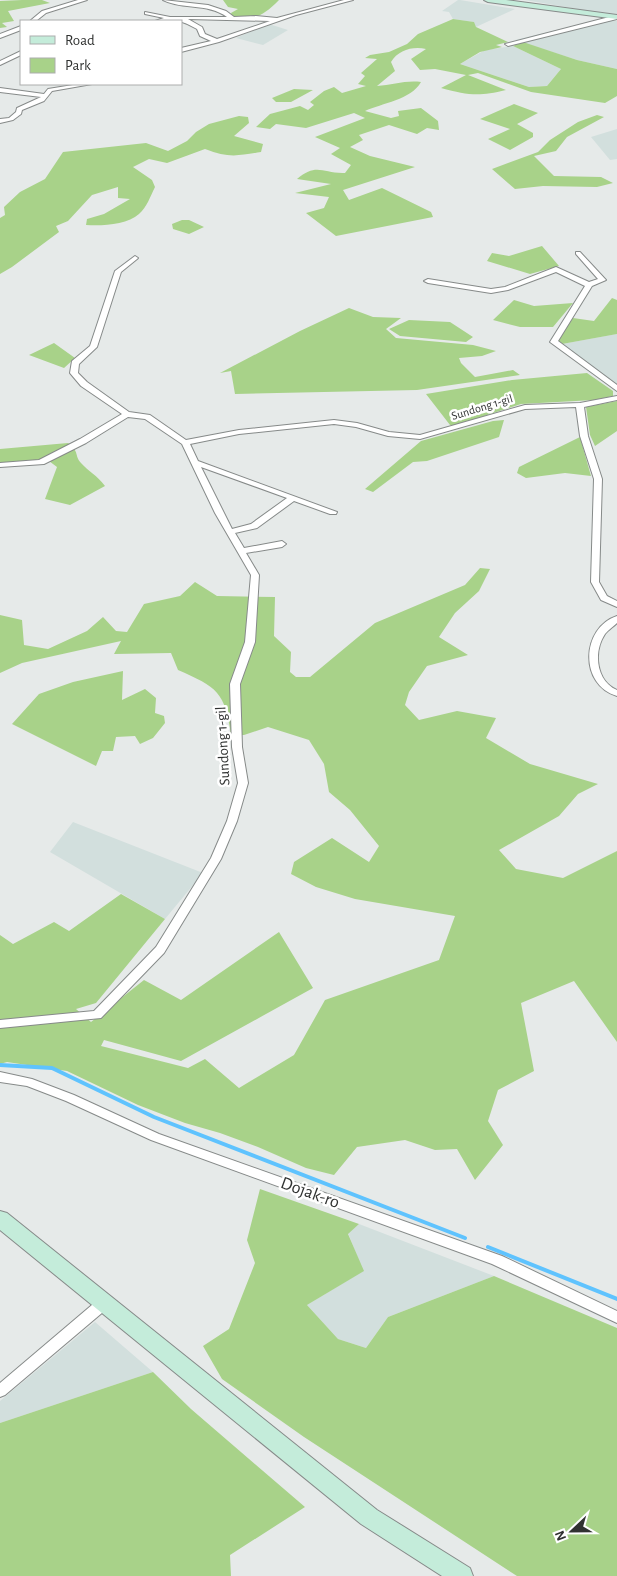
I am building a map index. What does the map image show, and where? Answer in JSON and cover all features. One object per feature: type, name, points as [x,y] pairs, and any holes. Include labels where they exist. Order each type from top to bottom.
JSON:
[{"type":"street","points":[[34,20],[44,12],[84,0]]},
{"type":"street","points":[[166,0],[205,6],[226,12],[231,17]]},
{"type":"street","points":[[182,50],[217,41],[278,20],[350,0]]},
{"type":"street","points":[[488,0],[518,2],[617,17]]},
{"type":"street","points":[[147,13],[169,18],[253,16],[278,20]]},
{"type":"street","points":[[508,44],[617,17]]},
{"type":"street","points":[[162,20],[169,18]]},
{"type":"street","points":[[182,18],[200,28],[202,35],[217,41]]},
{"type":"street","points":[[0,36],[20,28]]},
{"type":"street","points":[[0,63],[20,53]]},
{"type":"street","points":[[0,90],[47,90],[82,85]]},
{"type":"street","points":[[0,121],[12,119],[19,113],[19,109],[42,100],[47,90]]},
{"type":"street","points":[[578,253],[602,280],[589,285],[554,342],[617,389]]},
{"type":"street","points":[[0,465],[41,462],[83,441],[127,414],[84,384],[74,373],[75,363],[93,346],[118,271],[135,258]]},
{"type":"street","points":[[428,281],[491,291],[506,289],[556,269],[589,285]]},
{"type":"street","name":"Sundong 1-gil","points":[[185,444],[239,432],[334,422],[357,425],[388,434],[420,437],[434,435],[525,407],[580,405],[617,398]]},
{"type":"street","points":[[580,405],[584,436],[598,479],[595,582],[604,598],[617,604]]},
{"type":"street","name":"Sundong 1-gil","points":[[0,1024],[97,1015],[160,950],[185,906],[216,859],[232,821],[243,782],[237,747],[235,684],[250,642],[255,576],[185,444],[147,417],[127,414]]},
{"type":"street","points":[[194,462],[291,499],[333,512]]},
{"type":"street","points":[[230,532],[254,526],[291,499]]},
{"type":"street","points":[[241,551],[282,544]]},
{"type":"street","points":[[617,619],[602,631],[594,649],[594,670],[598,680],[610,692],[617,693]]},
{"type":"street","name":"Dojak-ro","points":[[0,1077],[28,1082],[70,1098],[155,1137],[497,1260],[617,1317]]},
{"type":"street","points":[[0,1219],[369,1517],[462,1576]]},
{"type":"street","points":[[0,1391],[104,1303]]},
{"type":"shaded area","points":[[458,0],[515,9],[476,27],[473,22],[453,19],[449,12],[442,11]]},
{"type":"shaded area","points":[[525,0],[617,0],[617,14],[589,11]]},
{"type":"shaded area","points":[[602,19],[617,21],[617,69],[577,60],[515,40]]},
{"type":"shaded area","points":[[269,24],[288,30],[263,45],[236,38]]},
{"type":"shaded area","points":[[513,46],[561,69],[547,86],[529,87],[460,64],[485,50]]},
{"type":"shaded area","points":[[617,129],[617,159],[610,160],[591,137]]},
{"type":"shaded area","points":[[617,334],[617,385],[562,344]]},
{"type":"shaded area","points":[[73,822],[203,873],[165,919],[50,852]]},
{"type":"shaded area","points":[[359,1224],[494,1276],[388,1317],[366,1348],[338,1339],[307,1305],[363,1271],[348,1233]]},
{"type":"shaded area","points":[[95,1322],[153,1372],[0,1423],[0,1401]]},
{"type":"green space","points":[[42,0],[50,3],[8,11],[14,21],[2,23],[7,27],[0,28],[0,1]]},
{"type":"green space","points":[[223,0],[279,0],[259,16],[233,19],[231,13],[238,9],[228,7]]},
{"type":"green space","points":[[453,19],[474,22],[476,27],[508,42],[496,45],[502,47],[480,52],[460,64],[529,87],[547,86],[561,69],[513,46],[523,42],[577,60],[617,69],[617,96],[605,103],[531,92],[478,73],[468,75],[506,90],[488,94],[459,92],[441,88],[466,75],[435,69],[420,70],[411,59],[426,49],[406,50],[398,54],[391,62],[395,71],[377,86],[404,82],[421,82],[403,97],[365,111],[391,118],[399,116],[398,111],[421,108],[438,121],[439,130],[427,128],[417,134],[389,125],[359,135],[363,140],[350,147],[370,156],[415,167],[343,190],[349,200],[382,188],[431,212],[433,217],[336,236],[306,213],[324,208],[329,197],[295,193],[331,184],[297,179],[315,170],[345,173],[351,165],[331,154],[340,148],[315,137],[365,118],[354,113],[306,128],[276,124],[270,129],[256,127],[270,114],[300,106],[308,110],[314,105],[310,102],[324,91],[334,87],[342,93],[366,86],[358,84],[365,76],[361,73],[377,59],[365,58],[370,55],[389,52],[407,44],[418,34]]},
{"type":"green space","points":[[294,89],[313,90],[291,102],[276,102],[272,98]]},
{"type":"green space","points":[[514,104],[538,113],[517,124],[533,133],[533,137],[510,150],[488,139],[510,129],[480,119]]},
{"type":"green space","points":[[597,115],[604,117],[567,137],[556,151],[534,156],[554,176],[601,177],[613,183],[597,187],[543,186],[515,189],[492,169],[538,152],[550,140],[578,122]]},
{"type":"green space","points":[[239,116],[248,117],[249,123],[234,136],[263,144],[261,152],[233,155],[220,154],[205,149],[167,163],[149,159],[133,167],[152,180],[155,187],[142,211],[134,218],[121,223],[86,225],[87,219],[104,214],[130,199],[118,198],[118,187],[92,195],[68,221],[56,226],[59,232],[0,274],[0,218],[5,215],[4,207],[20,192],[45,179],[63,152],[146,143],[168,151],[187,141],[196,132],[209,124]]},
{"type":"green space","points":[[182,220],[189,220],[204,227],[189,234],[173,229],[172,224]]},
{"type":"green space","points":[[542,246],[559,266],[530,274],[487,261],[492,253],[509,256]]},
{"type":"green space","points":[[612,298],[617,300],[617,334],[562,344],[557,342],[573,318],[594,321]]},
{"type":"green space","points":[[514,300],[534,306],[573,303],[553,327],[520,327],[493,320]]},
{"type":"green space","points":[[349,308],[373,317],[401,318],[386,329],[396,338],[473,345],[496,351],[482,356],[459,358],[461,363],[475,377],[513,370],[520,375],[417,390],[235,394],[231,371],[220,373],[300,331]]},
{"type":"green space","points":[[409,320],[450,322],[473,337],[466,342],[400,336],[389,329]]},
{"type":"green space","points":[[54,343],[75,358],[64,368],[29,355]]},
{"type":"green space","points":[[587,373],[613,391],[613,396],[594,400],[521,404],[457,425],[450,425],[426,394],[512,380]]},
{"type":"green space","points":[[617,401],[617,431],[595,446],[590,435],[586,407]]},
{"type":"green space","points":[[504,420],[499,437],[427,461],[413,462],[373,492],[365,489],[421,441],[493,421]]},
{"type":"green space","points":[[580,437],[591,476],[565,473],[526,478],[517,473],[519,467]]},
{"type":"green space","points":[[68,443],[76,451],[81,463],[105,486],[70,505],[45,499],[57,467],[49,461],[0,467],[0,449]]},
{"type":"green space","points":[[480,568],[490,569],[479,591],[455,613],[439,637],[468,655],[427,666],[409,692],[405,705],[419,720],[457,711],[496,718],[486,738],[530,764],[598,784],[578,794],[559,816],[499,850],[516,869],[563,878],[617,851],[617,1042],[574,981],[521,1003],[534,1071],[498,1090],[488,1121],[503,1145],[475,1180],[457,1149],[435,1150],[405,1140],[357,1147],[334,1175],[306,1168],[258,1147],[138,1105],[67,1071],[7,1062],[0,1064],[0,935],[13,944],[54,922],[69,931],[121,894],[165,919],[96,1003],[76,1009],[91,1022],[144,980],[181,1000],[279,932],[313,988],[181,1061],[104,1040],[101,1046],[188,1068],[205,1059],[239,1088],[294,1055],[325,1000],[439,960],[455,916],[355,899],[316,887],[291,874],[294,862],[332,838],[369,862],[379,846],[350,810],[329,792],[324,764],[309,740],[268,727],[244,735],[231,735],[226,709],[217,693],[202,681],[178,670],[171,653],[114,654],[121,641],[22,663],[0,673],[0,615],[22,620],[24,645],[48,649],[87,631],[103,617],[116,631],[127,632],[144,604],[180,596],[195,582],[217,596],[275,597],[274,636],[291,652],[290,672],[296,677],[310,677],[375,623],[465,585]]},
{"type":"green space","points":[[123,671],[122,700],[145,689],[156,698],[155,713],[164,716],[165,723],[153,738],[140,744],[135,736],[116,737],[113,751],[102,751],[96,766],[12,724],[39,694],[73,682]]},
{"type":"green space","points":[[260,1189],[359,1224],[348,1234],[364,1271],[307,1305],[338,1339],[366,1348],[388,1317],[494,1276],[617,1328],[617,1576],[517,1576],[304,1437],[222,1379],[203,1346],[229,1329],[255,1263],[247,1240]]},
{"type":"green space","points":[[153,1372],[191,1409],[305,1507],[230,1555],[231,1576],[0,1576],[0,1423]]},
{"type":"waterway","points":[[0,1065],[52,1068],[154,1117],[465,1238]]},
{"type":"waterway","points":[[488,1247],[617,1299]]}]
